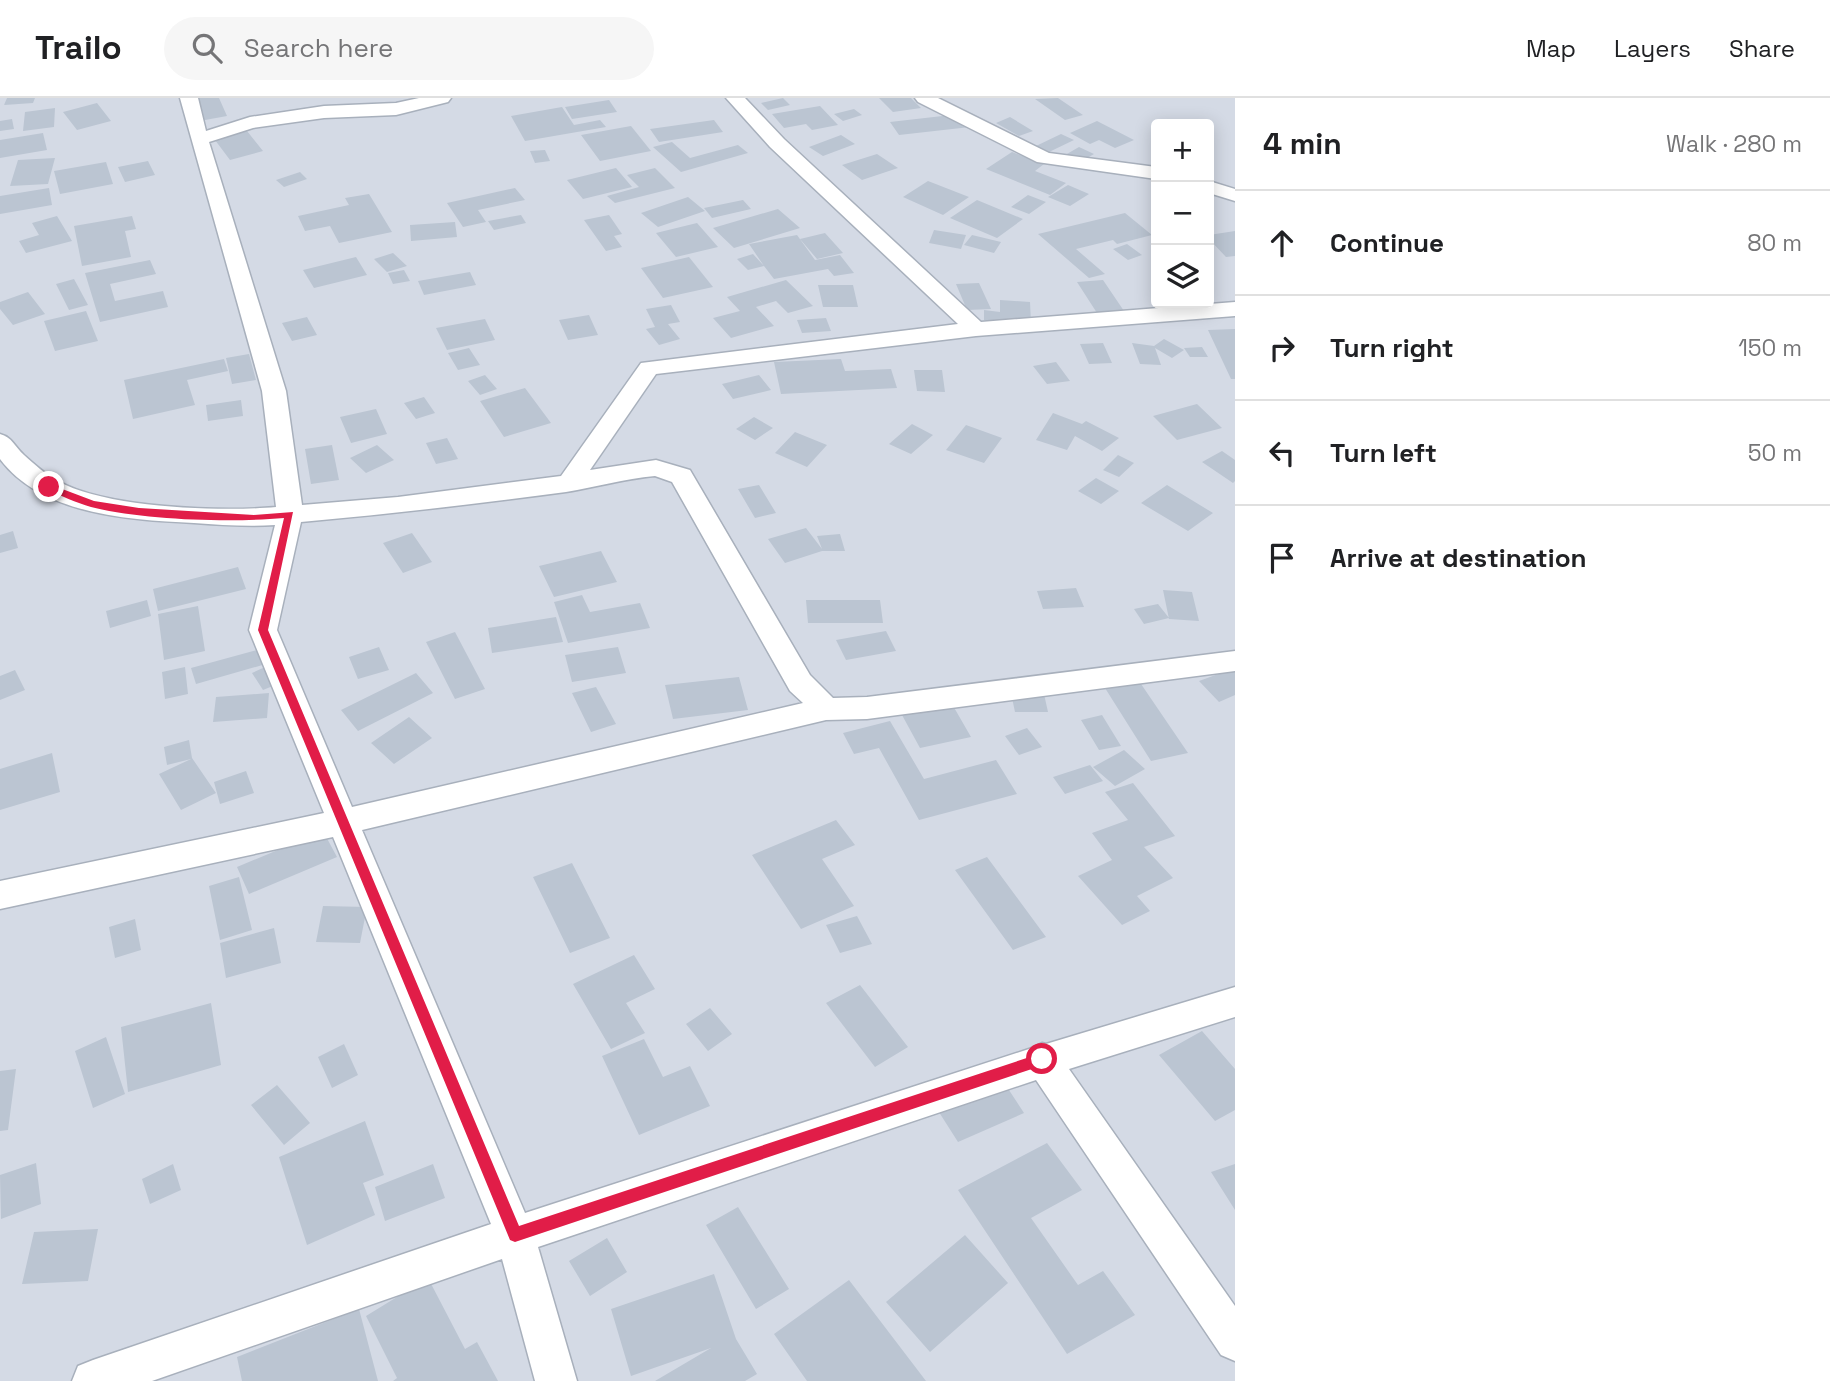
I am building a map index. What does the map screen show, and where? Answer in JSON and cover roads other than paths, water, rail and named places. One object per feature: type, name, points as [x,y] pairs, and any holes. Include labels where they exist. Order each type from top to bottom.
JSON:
[{"type":"street","points":[[189,98],[198,139],[274,391],[290,514],[263,630],[515,1235],[556,1381]]},
{"type":"street","points":[[198,139],[250,124],[324,113],[396,109],[442,98]]},
{"type":"street","points":[[734,98],[777,143],[976,329]]},
{"type":"street","points":[[924,98],[1044,158],[1151,172]]},
{"type":"street","points":[[1214,189],[1235,195]]},
{"type":"street","points":[[569,483],[649,368],[976,329],[1235,309]]},
{"type":"street","points":[[0,442],[13,459],[49,487],[92,504],[139,512],[254,518],[398,505],[569,483],[656,468],[681,476],[800,683],[826,709]]},
{"type":"street","points":[[0,895],[343,822],[826,709],[867,708],[1235,661]]},
{"type":"street","points":[[93,1381],[515,1235],[1042,1059],[1235,1002]]},
{"type":"street","points":[[1042,1059],[1235,1341]]}]
